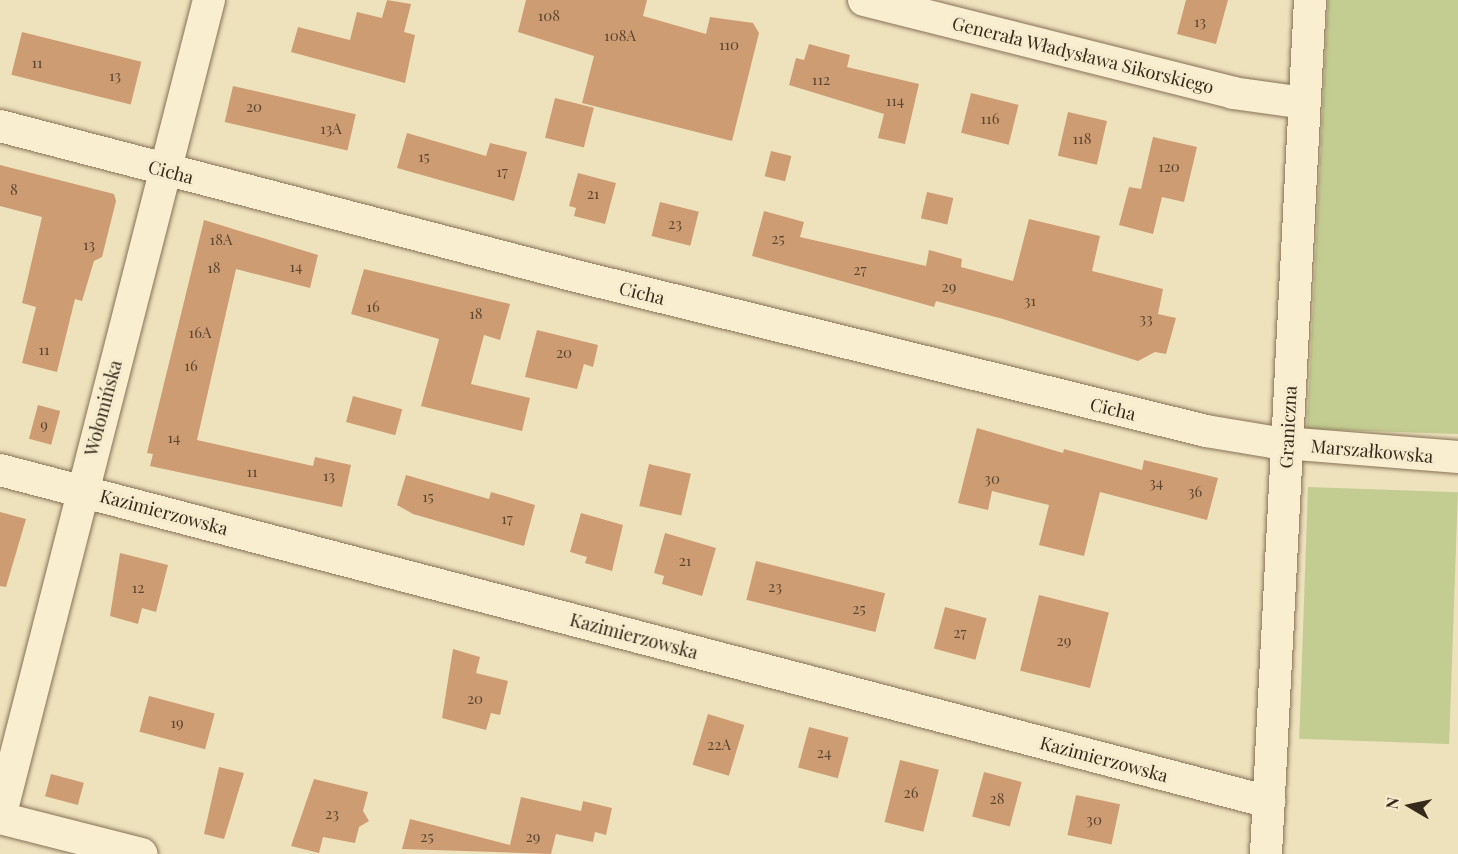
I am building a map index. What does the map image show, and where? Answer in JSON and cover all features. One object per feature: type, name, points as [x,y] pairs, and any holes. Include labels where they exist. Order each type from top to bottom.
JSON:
[{"type":"street","name":"Wołomińska","points":[[0,818],[81,490],[209,0]]},
{"type":"street","name":"Generała Władysława Sikorskiego","points":[[864,0],[1233,93],[1304,103]]},
{"type":"street","name":"Graniczna","points":[[1266,854],[1310,0]]},
{"type":"street","name":"Cicha","points":[[0,126],[988,380],[1206,431],[1287,444]]},
{"type":"street","name":"Marszałkowska","points":[[1287,444],[1458,457]]},
{"type":"street","name":"Kazimierzowska","points":[[0,470],[1269,802]]},
{"type":"street","points":[[0,818],[141,854]]},
{"type":"green space","points":[[1328,0],[1458,0],[1458,434],[1307,429]]},
{"type":"green space","points":[[1308,487],[1458,492],[1449,744],[1299,739]]},
{"type":"building","points":[[387,0],[411,4],[404,32],[415,35],[405,83],[291,52],[298,27],[350,40],[357,12],[382,18]]},
{"type":"building","points":[[526,0],[647,0],[643,16],[706,34],[710,17],[753,23],[759,33],[732,141],[582,103],[594,56],[518,32]]},
{"type":"building","points":[[1186,0],[1228,0],[1216,44],[1177,34]]},
{"type":"building","points":[[22,32],[141,62],[131,104],[11,75]]},
{"type":"building","points":[[809,44],[850,55],[847,67],[919,84],[905,144],[878,138],[884,114],[789,85],[796,58],[804,60]]},
{"type":"building","points":[[233,86],[356,114],[347,150],[225,122]]},
{"type":"building","points":[[971,93],[1019,105],[1009,145],[961,133]]},
{"type":"building","points":[[555,98],[594,108],[584,147],[545,138]]},
{"type":"building","points":[[1068,112],[1107,121],[1097,165],[1058,156]]},
{"type":"building","points":[[407,133],[486,156],[490,143],[527,152],[514,201],[397,168]]},
{"type":"building","points":[[1153,137],[1197,147],[1184,202],[1162,197],[1153,234],[1119,225],[1129,187],[1141,189]]},
{"type":"building","points":[[771,151],[791,156],[785,181],[765,176]]},
{"type":"building","points":[[0,165],[114,194],[116,201],[102,257],[94,261],[82,301],[75,299],[57,372],[22,363],[36,307],[22,303],[42,217],[0,206]]},
{"type":"building","points":[[578,173],[616,183],[605,224],[574,216],[576,208],[569,206]]},
{"type":"building","points":[[927,192],[953,198],[947,224],[921,218]]},
{"type":"building","points":[[660,202],[699,212],[690,246],[652,236]]},
{"type":"building","points":[[764,211],[804,222],[800,237],[926,266],[929,250],[962,259],[961,267],[1013,281],[1029,219],[1100,236],[1092,271],[1163,289],[1158,314],[1176,318],[1166,354],[1155,352],[1138,361],[1003,319],[936,301],[934,307],[752,256]]},
{"type":"building","points":[[204,220],[318,255],[310,288],[236,269],[197,440],[313,466],[315,457],[351,465],[342,507],[150,466],[153,454],[147,453]]},
{"type":"building","points":[[364,269],[510,304],[500,340],[484,335],[471,384],[530,398],[522,431],[421,406],[439,339],[351,314]]},
{"type":"building","points":[[537,330],[598,345],[593,367],[584,364],[577,389],[525,377]]},
{"type":"building","points":[[353,396],[402,409],[395,435],[346,422]]},
{"type":"building","points":[[38,405],[60,411],[51,445],[29,439]]},
{"type":"building","points":[[977,428],[1063,453],[1064,449],[1142,470],[1144,460],[1218,478],[1207,520],[1100,492],[1084,556],[1039,545],[1049,505],[992,491],[988,510],[958,503]]},
{"type":"building","points":[[649,464],[691,474],[681,516],[639,506]]},
{"type":"building","points":[[406,475],[489,499],[491,492],[535,505],[524,546],[413,514],[397,505]]},
{"type":"building","points":[[0,512],[26,519],[6,587],[0,586]]},
{"type":"building","points":[[581,513],[623,525],[612,571],[585,563],[587,557],[570,552]]},
{"type":"building","points":[[665,533],[716,548],[702,596],[662,584],[664,576],[654,573]]},
{"type":"building","points":[[120,553],[168,565],[156,612],[142,608],[138,624],[110,616]]},
{"type":"building","points":[[756,561],[885,593],[875,632],[746,600]]},
{"type":"building","points":[[1039,595],[1109,612],[1090,688],[1020,671]]},
{"type":"building","points":[[945,607],[987,618],[975,660],[934,649]]},
{"type":"building","points":[[453,649],[480,657],[476,673],[508,681],[500,715],[491,713],[486,730],[442,718]]},
{"type":"building","points":[[149,696],[215,714],[205,749],[139,732]]},
{"type":"building","points":[[708,714],[744,725],[729,776],[693,765]]},
{"type":"building","points":[[809,727],[849,738],[838,778],[798,768]]},
{"type":"building","points":[[900,760],[939,770],[923,832],[885,822]]},
{"type":"building","points":[[219,767],[244,773],[224,839],[204,834]]},
{"type":"building","points":[[984,772],[1022,782],[1010,827],[972,816]]},
{"type":"building","points":[[51,774],[84,783],[78,805],[45,796]]},
{"type":"building","points":[[314,779],[368,792],[363,811],[369,821],[359,827],[355,843],[323,837],[319,853],[291,846]]},
{"type":"building","points":[[1076,795],[1120,804],[1111,844],[1067,835]]},
{"type":"building","points":[[521,797],[581,811],[583,801],[612,808],[606,835],[595,832],[593,842],[556,834],[551,854],[402,849],[410,819],[510,845]]}]
